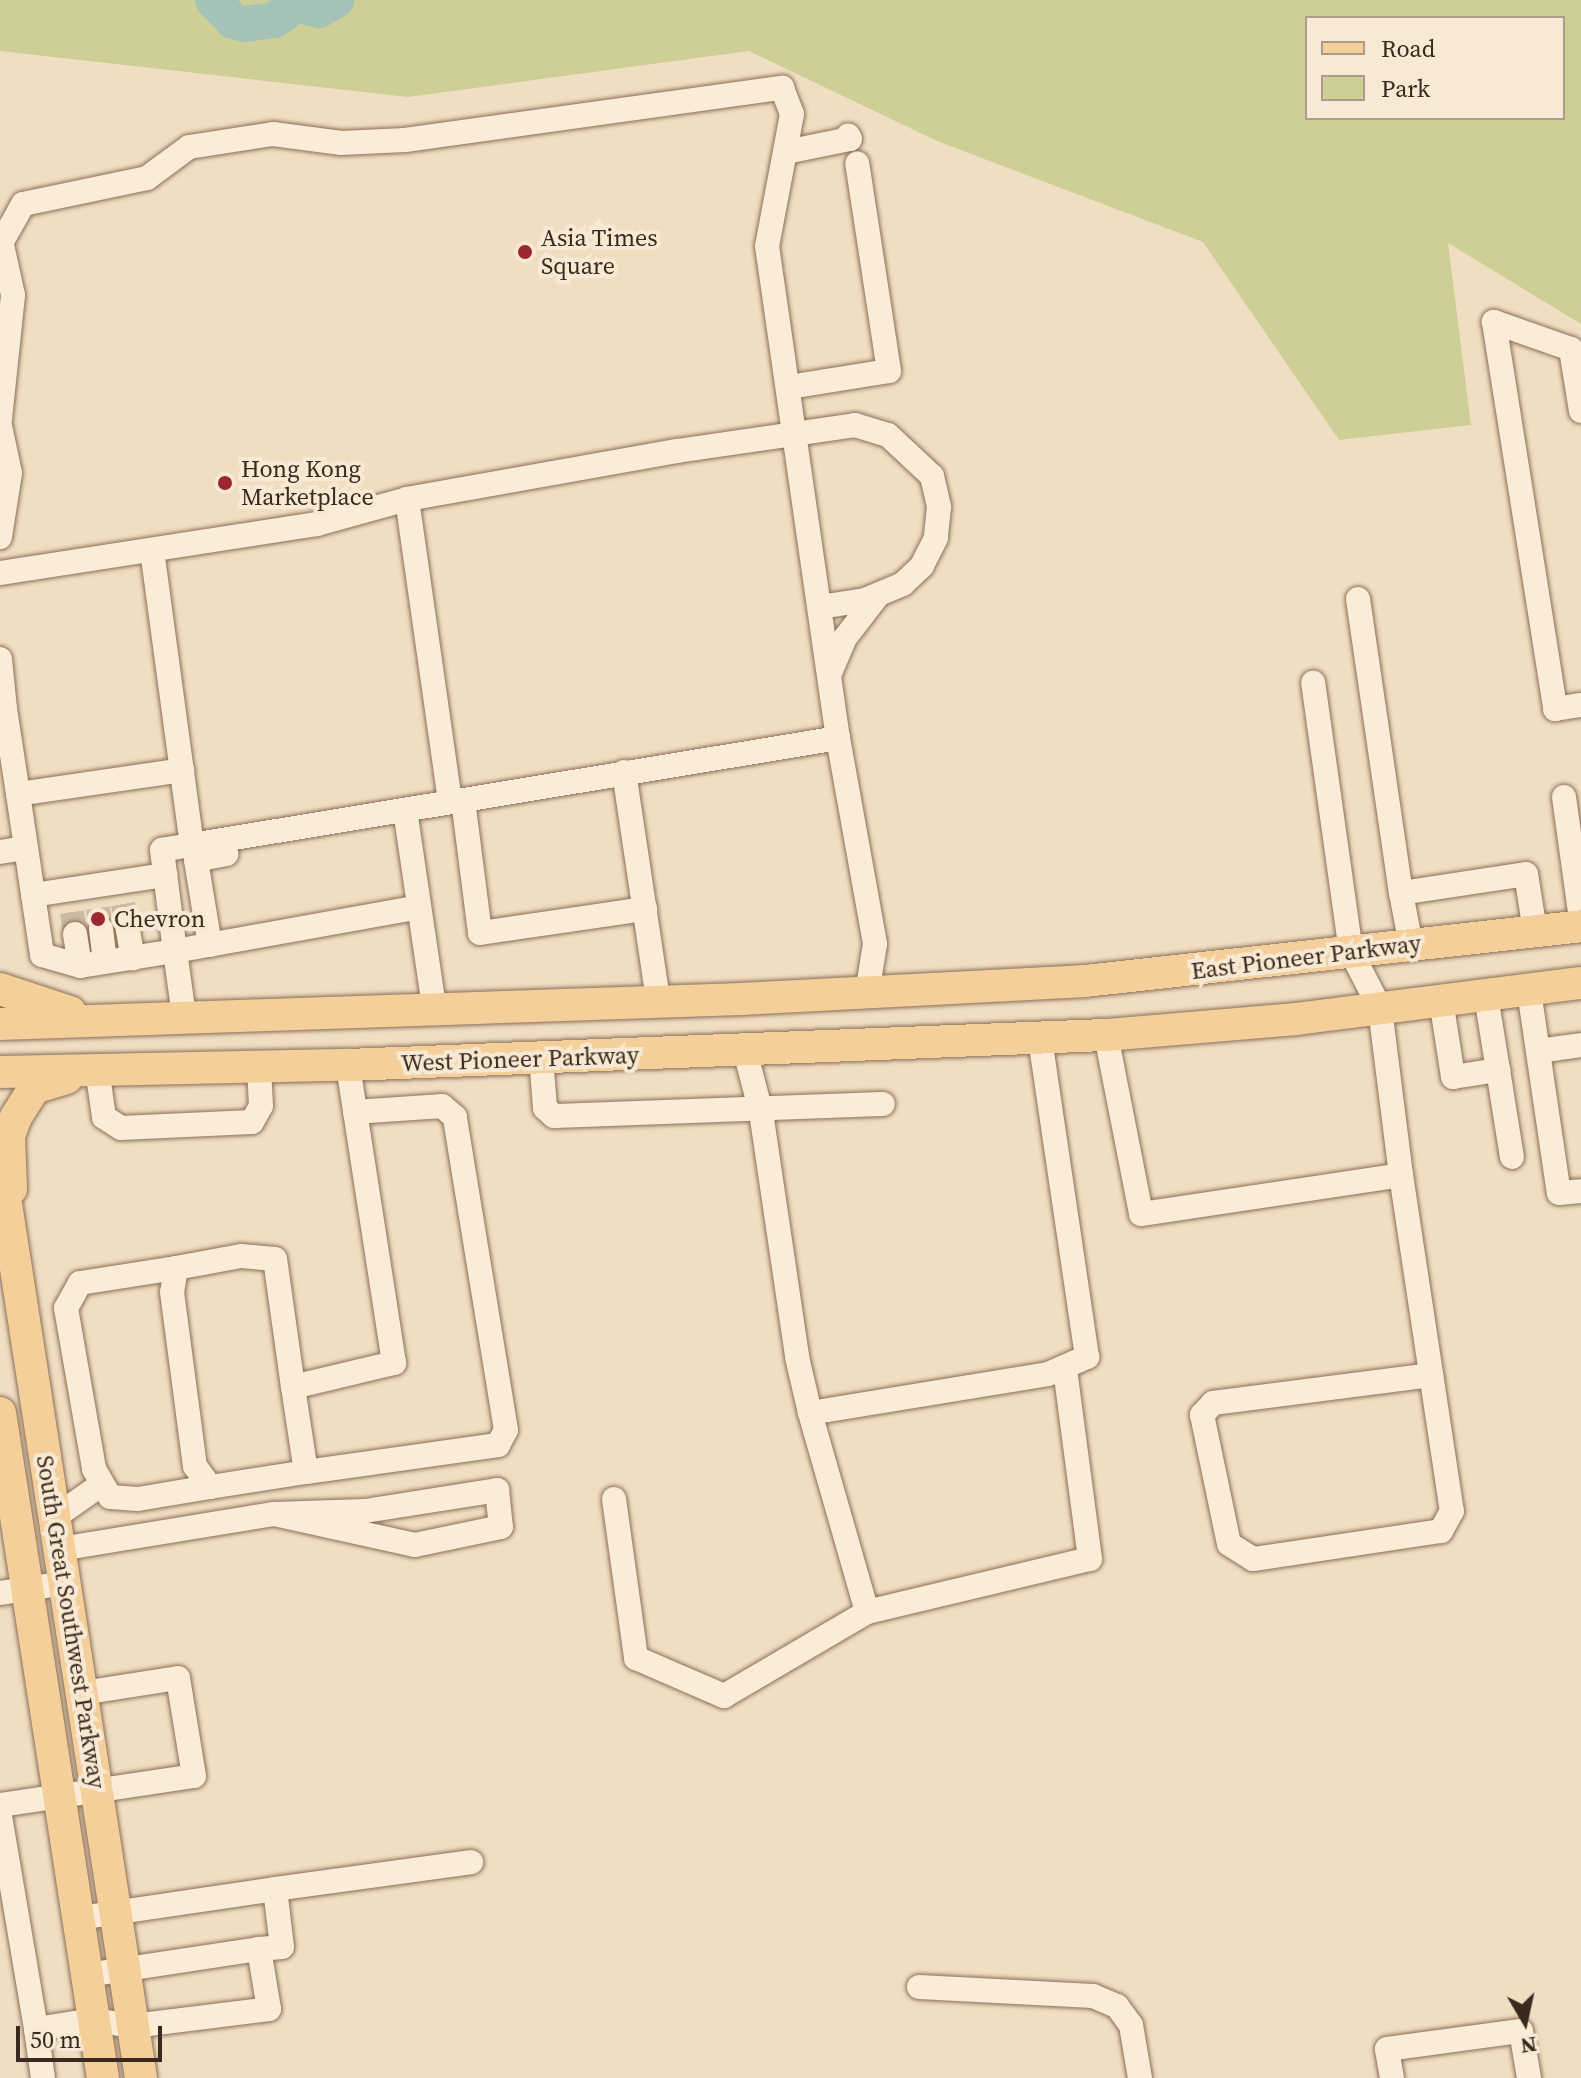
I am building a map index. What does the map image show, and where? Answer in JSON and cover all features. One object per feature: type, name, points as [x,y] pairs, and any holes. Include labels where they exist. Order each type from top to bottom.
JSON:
[{"type":"main road","name":"East Pioneer Parkway","points":[[867,993],[1032,984],[1581,926]]},
{"type":"main road","points":[[1040,1037],[1106,1035],[1380,1008],[1581,983]]},
{"type":"main road","points":[[0,989],[105,1020]]},
{"type":"main road","points":[[0,1024],[434,1006],[867,993]]},
{"type":"main road","points":[[742,999],[745,1051]]},
{"type":"main road","name":"West Pioneer Parkway","points":[[0,1072],[348,1065],[1040,1037]]},
{"type":"main road","points":[[10,1232],[9,1136],[16,1117],[34,1088],[97,1069]]},
{"type":"main road","name":"South Great Southwest Parkway","points":[[0,1165],[141,2078]]},
{"type":"main road","name":"South Great Southwest Parkway","points":[[0,1413],[14,1590],[60,1797],[103,2078]]},
{"type":"lane","points":[[0,419],[13,295],[1,245],[23,204],[147,178],[189,147],[273,134],[341,143],[405,140],[782,88],[792,114],[767,246],[838,738],[875,944],[867,993]]},
{"type":"lane","points":[[786,152],[850,139],[848,135]]},
{"type":"lane","points":[[789,387],[889,371],[857,163]]},
{"type":"lane","points":[[1581,411],[1571,349],[1494,322],[1555,709],[1581,705]]},
{"type":"lane","points":[[0,573],[362,515],[407,499],[855,425],[888,435],[932,476],[939,507],[936,538],[922,566],[903,584],[878,595],[820,607]]},
{"type":"lane","points":[[0,426],[10,473],[0,537]]},
{"type":"lane","points":[[407,499],[480,933],[645,909]]},
{"type":"lane","points":[[152,550],[192,845]]},
{"type":"lane","points":[[829,675],[845,638],[878,595]]},
{"type":"lane","points":[[1358,599],[1411,945]]},
{"type":"lane","points":[[0,659],[2,710],[42,955],[80,966],[419,907]]},
{"type":"lane","points":[[1313,683],[1351,952],[1380,1008],[1401,1175],[1452,1511],[1441,1531],[1253,1559],[1229,1544],[1202,1415],[1213,1403],[1431,1375]]},
{"type":"lane","points":[[184,1016],[162,850],[838,738]]},
{"type":"lane","points":[[18,794],[182,770]]},
{"type":"lane","points":[[624,772],[658,999]]},
{"type":"lane","points":[[1564,797],[1581,919]]},
{"type":"lane","points":[[405,810],[434,1006]]},
{"type":"lane","points":[[210,945],[196,860],[291,841],[288,827]]},
{"type":"lane","points":[[0,852],[26,848]]},
{"type":"lane","points":[[1401,893],[1526,874],[1535,931]]},
{"type":"lane","points":[[33,895],[72,912],[123,904],[165,875]]},
{"type":"lane","points":[[123,904],[133,958]]},
{"type":"lane","points":[[98,908],[105,962]]},
{"type":"lane","points":[[72,912],[80,966]]},
{"type":"lane","points":[[1529,991],[1559,1193],[1581,1191]]},
{"type":"lane","points":[[1486,996],[1512,1157]]},
{"type":"lane","points":[[1441,1000],[1453,1077],[1498,1070]]},
{"type":"lane","points":[[1106,1035],[1141,1214],[1401,1175]]},
{"type":"lane","points":[[810,1413],[1065,1369],[1087,1357],[1088,1343],[1040,1037]]},
{"type":"lane","points":[[1538,1051],[1581,1045]]},
{"type":"lane","points":[[745,1051],[761,1112],[802,1391],[867,1612]]},
{"type":"lane","points":[[541,1057],[545,1108],[554,1116],[761,1112],[883,1104]]},
{"type":"lane","points":[[293,1387],[394,1363],[348,1065]]},
{"type":"lane","points":[[97,1069],[104,1117],[121,1128],[252,1122],[261,1106],[259,1067]]},
{"type":"lane","points":[[306,1472],[275,1259],[241,1256],[80,1283],[66,1308],[94,1469],[110,1497],[138,1499],[498,1445],[506,1430],[455,1117],[442,1106],[355,1112]]},
{"type":"lane","points":[[176,1268],[172,1292],[195,1466],[210,1487]]},
{"type":"lane","points":[[614,1499],[636,1658],[724,1696],[867,1612],[1090,1559],[1065,1369]]},
{"type":"lane","points":[[55,1517],[102,1484]]},
{"type":"lane","points":[[60,1549],[274,1514],[365,1511],[497,1490],[501,1527],[415,1545],[274,1514]]},
{"type":"lane","points":[[14,1590],[65,1583]]},
{"type":"lane","points":[[0,1805],[194,1776],[178,1678],[82,1693]]},
{"type":"lane","points":[[0,1816],[43,2078]]},
{"type":"lane","points":[[79,1918],[471,1862]]},
{"type":"lane","points":[[88,1975],[282,1947],[275,1889]]},
{"type":"lane","points":[[36,2029],[94,2020],[133,2026],[269,2009],[259,1949]]},
{"type":"lane","points":[[919,1987],[1093,1996],[1117,2006],[1131,2025],[1140,2078]]},
{"type":"lane","points":[[1392,2078],[1387,2049],[1521,2031],[1529,2078]]},
{"type":"green space","points":[[0,0],[1581,0],[1581,324],[1448,243],[1471,425],[1339,440],[1203,242],[937,141],[749,51],[408,97],[0,51]]},
{"type":"waterway","points":[[213,0],[233,21],[245,24],[274,20],[298,4],[319,10],[336,0]]},
{"type":"tunnel","points":[[123,904],[127,925]]},
{"type":"tunnel","points":[[98,908],[101,929]]},
{"type":"tunnel","points":[[72,912],[75,934]]},
{"type":"place","name":"Asia Times Square","points":[[525,252]]},
{"type":"place","name":"Hong Kong Marketplace","points":[[225,483]]},
{"type":"place","name":"Chevron","points":[[98,919]]}]
